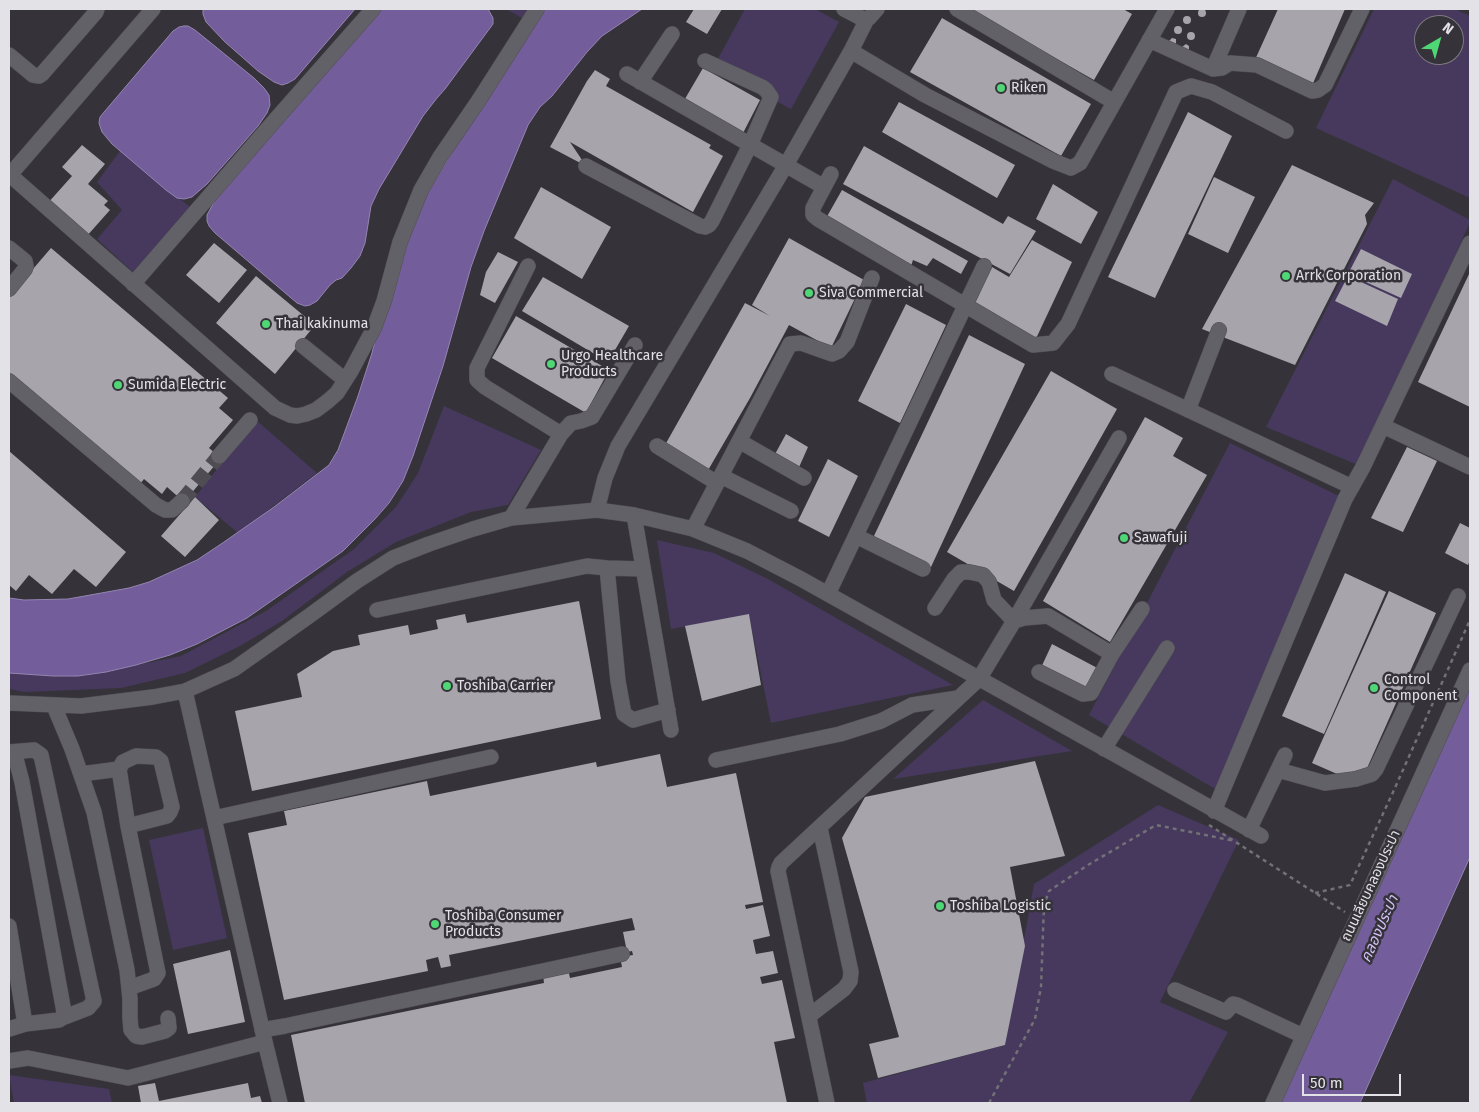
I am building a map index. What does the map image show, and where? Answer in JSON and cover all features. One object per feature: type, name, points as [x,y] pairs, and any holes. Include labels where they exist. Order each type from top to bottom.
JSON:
[{"type":"street","points":[[9,56],[33,75],[38,76],[42,74],[97,9]]},
{"type":"street","points":[[153,9],[9,176],[274,408],[297,416],[316,410],[336,392],[351,371],[374,328],[386,294],[400,242],[421,190],[440,157],[479,100],[532,10]]},
{"type":"street","points":[[133,284],[373,9]]},
{"type":"street","points":[[844,9],[865,20],[872,14]]},
{"type":"street","points":[[957,9],[1114,102]]},
{"type":"street","points":[[851,51],[925,95],[1053,161],[1071,168],[1080,163],[1167,9]]},
{"type":"street","points":[[1213,69],[1239,9]]},
{"type":"street","points":[[1149,40],[1213,69],[1222,68],[1230,63],[1257,65],[1312,91],[1325,86],[1362,9]]},
{"type":"street","points":[[597,510],[605,478],[618,446],[786,165],[872,14]]},
{"type":"street","points":[[672,34],[634,78],[786,165],[827,181],[813,208],[813,215],[1033,345],[1053,343],[1068,324],[1176,92],[1191,86],[1212,92],[1286,131]]},
{"type":"street","points":[[586,166],[700,226],[705,227],[712,221],[750,145],[771,97],[762,87],[705,61]]},
{"type":"street","points":[[1214,811],[1345,499],[1383,426],[1470,243]]},
{"type":"street","points":[[9,248],[25,261],[26,266],[9,289]]},
{"type":"street","points":[[528,266],[477,368],[477,380],[485,387],[561,434]]},
{"type":"street","points":[[828,594],[984,266]]},
{"type":"street","points":[[693,529],[790,344],[800,343],[832,354],[839,351],[847,342],[872,278]]},
{"type":"street","points":[[1188,410],[1219,330]]},
{"type":"street","points":[[512,518],[561,434],[572,423],[581,422],[592,417],[635,345]]},
{"type":"street","points":[[303,346],[345,380]]},
{"type":"street","points":[[1112,374],[1352,487]]},
{"type":"street","points":[[9,381],[156,505],[165,510],[172,510],[182,501]]},
{"type":"street","points":[[219,456],[250,420]]},
{"type":"street","points":[[1383,426],[1470,467]]},
{"type":"street","points":[[827,1103],[778,871],[781,864],[979,679],[1119,438]]},
{"type":"street","points":[[739,441],[804,478]]},
{"type":"street","points":[[658,446],[719,479],[791,511]]},
{"type":"street","points":[[9,703],[81,706],[154,697],[185,691],[234,668],[357,581],[393,558],[438,541],[512,518],[597,510],[634,515],[693,529],[747,551],[828,594],[1255,833],[1285,755]]},
{"type":"street","points":[[634,515],[671,730]]},
{"type":"street","points":[[856,536],[923,569]]},
{"type":"street","points":[[377,610],[587,566],[643,568]]},
{"type":"street","points":[[606,568],[618,680],[624,714],[633,720],[668,710]]},
{"type":"street","points":[[935,608],[954,579],[961,572],[969,572],[983,575],[989,582],[994,600],[1014,621]]},
{"type":"street","points":[[1278,770],[1326,783],[1356,779],[1372,774],[1458,596]]},
{"type":"street","points":[[1039,672],[1084,694],[1091,693],[1112,654],[1142,609]]},
{"type":"street","points":[[1014,621],[1024,618],[1048,616],[1112,654]]},
{"type":"street","points":[[1104,749],[1167,648]]},
{"type":"street","name":"ถนนเลียบคลองประปา","points":[[1273,1103],[1470,670]]},
{"type":"street","points":[[185,691],[263,1036],[280,1103]]},
{"type":"street","points":[[716,760],[840,734],[881,721],[912,705],[958,698]]},
{"type":"street","points":[[54,706],[94,812],[127,970],[131,1030],[136,1036],[165,1031],[169,1028],[168,1018]]},
{"type":"street","points":[[9,752],[34,750],[41,755],[94,1001],[88,1008],[59,1020],[24,1024],[9,1029]]},
{"type":"street","points":[[9,752],[16,759],[22,782],[64,1012],[62,1018]]},
{"type":"street","points":[[128,826],[167,816],[172,807],[161,761],[156,757],[136,756],[123,762],[119,769],[128,826],[158,973],[154,979],[129,988]]},
{"type":"street","points":[[214,818],[491,757]]},
{"type":"street","points":[[81,774],[119,769]]},
{"type":"street","points":[[809,1016],[844,989],[850,981],[851,972],[820,828]]},
{"type":"street","points":[[9,926],[24,1024]]},
{"type":"street","points":[[9,1061],[28,1058],[128,1078],[263,1036],[285,1026],[622,954]]},
{"type":"street","points":[[1175,990],[1226,1012],[1233,1004],[1237,1005],[1302,1036]]},
{"type":"path","points":[[1314,893],[1350,885],[1470,620]]},
{"type":"path","points":[[1202,820],[1356,919]]},
{"type":"path","points":[[989,1103],[1035,1019],[1041,987],[1044,905],[1049,891],[1088,865],[1156,825],[1235,841]]},
{"type":"shaded area","points":[[506,9],[530,9],[522,18]]},
{"type":"shaded area","points":[[745,9],[815,9],[839,22],[791,109],[713,68]]},
{"type":"shaded area","points":[[1374,9],[1455,9],[1470,16],[1470,198],[1316,128]]},
{"type":"shaded area","points":[[120,151],[190,207],[133,272],[97,239],[122,210],[97,182]]},
{"type":"shaded area","points":[[1393,179],[1470,220],[1470,222],[1363,467],[1266,427]]},
{"type":"shaded area","points":[[444,406],[541,450],[508,505],[471,512],[396,542],[347,572],[282,621],[240,646],[185,673],[121,688],[25,692],[9,689],[9,672],[83,676],[181,656],[266,611],[354,549],[396,507],[418,473]]},
{"type":"shaded area","points":[[256,420],[317,473],[238,533],[195,497]]},
{"type":"shaded area","points":[[1230,443],[1345,499],[1222,793],[1089,715]]},
{"type":"shaded area","points":[[657,540],[714,553],[768,579],[953,685],[771,723],[749,615],[671,629]]},
{"type":"shaded area","points":[[983,700],[1072,751],[893,779]]},
{"type":"shaded area","points":[[1158,805],[1239,840],[1160,1002],[1228,1032],[1189,1103],[867,1103],[863,1083],[1005,1045],[1034,884]]},
{"type":"shaded area","points":[[203,828],[227,938],[173,950],[149,840]]},
{"type":"shaded area","points":[[9,1075],[109,1089],[112,1103],[14,1103]]},
{"type":"water","points":[[203,9],[355,9],[295,79],[282,85],[258,71],[225,42],[206,22]]},
{"type":"water","points":[[378,9],[488,9],[493,18],[493,24],[423,116],[379,189],[371,206],[365,243],[360,256],[342,278],[330,285],[317,301],[305,306],[297,303],[215,233],[209,226],[207,215],[214,202]]},
{"type":"water","points":[[546,9],[642,9],[602,36],[552,96],[540,107],[528,125],[471,267],[443,366],[413,456],[403,481],[389,503],[343,551],[247,618],[197,644],[170,655],[106,672],[78,676],[9,673],[9,598],[24,600],[68,599],[129,588],[149,582],[197,560],[274,507],[329,465],[338,450],[358,396],[372,353],[390,282],[412,219],[515,47]]},
{"type":"water","points":[[184,26],[195,30],[254,78],[269,95],[270,105],[258,126],[207,184],[192,197],[184,199],[177,198],[166,190],[112,144],[102,132],[99,123],[100,117],[173,31]]},
{"type":"water","name":"คลองประปา","points":[[1470,681],[1470,857],[1360,1103],[1281,1103]]},
{"type":"building","points":[[694,9],[722,9],[707,34],[686,22]]},
{"type":"building","name":"Riken","points":[[968,9],[1123,9],[1132,14],[1094,80]]},
{"type":"building","points":[[1202,9],[1206,13],[1202,17],[1198,13]]},
{"type":"building","points":[[1278,9],[1345,9],[1311,88],[1254,62]]},
{"type":"building","points":[[1187,16],[1191,20],[1187,24],[1183,20]]},
{"type":"building","name":"Riken","points":[[942,18],[1091,104],[1061,156],[910,72]]},
{"type":"building","points":[[1178,26],[1182,30],[1178,34],[1174,30]]},
{"type":"building","points":[[1191,32],[1195,36],[1191,40],[1187,36]]},
{"type":"building","points":[[1172,38],[1176,39],[1176,44],[1169,41]]},
{"type":"building","points":[[1186,44],[1189,46],[1189,50],[1182,47]]},
{"type":"building","points":[[703,68],[760,100],[741,137],[682,104]]},
{"type":"building","points":[[595,70],[610,79],[606,86],[711,145],[709,148],[723,156],[693,212],[570,142],[586,166],[550,147]]},
{"type":"building","points":[[899,102],[1015,165],[997,198],[882,132]]},
{"type":"building","points":[[1188,112],[1232,136],[1155,298],[1108,277]]},
{"type":"building","points":[[82,145],[105,164],[88,184],[108,201],[104,205],[110,210],[86,237],[47,204],[72,176],[62,167]]},
{"type":"building","points":[[864,146],[1003,224],[1008,216],[1036,231],[1010,274],[843,184]]},
{"type":"building","name":"Arrk Corporation","points":[[1292,165],[1374,203],[1365,215],[1367,224],[1295,365],[1202,329]]},
{"type":"building","points":[[1214,177],[1255,197],[1228,253],[1188,234]]},
{"type":"building","points":[[1053,184],[1098,212],[1081,244],[1036,219]]},
{"type":"building","points":[[541,187],[611,227],[582,279],[514,238]]},
{"type":"building","points":[[842,190],[968,261],[961,274],[933,258],[927,266],[913,260],[910,269],[825,220]]},
{"type":"building","points":[[789,238],[864,280],[831,348],[789,325],[750,398],[707,472],[665,445],[745,303],[770,316],[752,305]]},
{"type":"building","points":[[1032,240],[1072,262],[1033,345],[972,305],[992,267],[1009,277]]},
{"type":"building","points":[[214,243],[247,270],[219,303],[186,275]]},
{"type":"building","name":"Sumida Electric","points":[[51,248],[228,398],[219,408],[233,420],[209,448],[221,458],[184,502],[167,487],[162,494],[144,479],[140,484],[9,373],[9,297]]},
{"type":"building","name":"Arrk Corporation","points":[[1361,249],[1412,274],[1401,298],[1348,274]]},
{"type":"building","points":[[498,252],[518,262],[495,303],[480,295],[486,272]]},
{"type":"building","points":[[1470,272],[1470,407],[1418,382]]},
{"type":"building","name":"Thai kakinuma","points":[[256,276],[315,325],[275,374],[216,323]]},
{"type":"building","name":"Arrk Corporation","points":[[1348,276],[1398,299],[1387,326],[1335,301]]},
{"type":"building","name":"Urgo Healthcare Products","points":[[543,277],[629,326],[608,362],[522,311]]},
{"type":"building","points":[[906,304],[946,325],[900,423],[858,401]]},
{"type":"building","name":"Urgo Healthcare Products","points":[[516,316],[609,370],[586,413],[492,358]]},
{"type":"building","points":[[969,335],[1025,364],[931,567],[873,538]]},
{"type":"building","points":[[1051,371],[1117,409],[1014,591],[947,552]]},
{"type":"building","name":"Sawafuji","points":[[1145,417],[1183,438],[1173,456],[1207,475],[1110,642],[1043,601]]},
{"type":"building","points":[[786,434],[808,447],[796,474],[774,456]]},
{"type":"building","points":[[1407,447],[1437,461],[1403,532],[1371,518]]},
{"type":"building","points":[[9,451],[126,552],[96,587],[74,569],[52,594],[29,575],[16,591],[9,585]]},
{"type":"building","points":[[828,459],[858,476],[829,537],[798,521]]},
{"type":"building","points":[[195,497],[219,520],[185,557],[161,536]]},
{"type":"building","points":[[1460,523],[1470,528],[1470,560],[1468,565],[1445,553]]},
{"type":"building","name":"Control Component","points":[[1345,573],[1386,592],[1324,734],[1282,716]]},
{"type":"building","name":"Control Component","points":[[1389,591],[1436,613],[1360,784],[1312,763]]},
{"type":"building","name":"Toshiba Carrier","points":[[579,601],[601,719],[252,791],[235,711],[302,697],[297,674],[333,651],[360,645],[358,635],[408,625],[410,635],[438,629],[436,620],[465,614],[467,623]]},
{"type":"building","points":[[749,614],[761,685],[702,701],[685,626]]},
{"type":"building","points":[[1052,644],[1103,671],[1083,694],[1039,672]]},
{"type":"building","name":"Toshiba Consumer Products","points":[[660,754],[667,787],[736,773],[763,902],[745,905],[746,909],[763,905],[770,936],[753,940],[756,954],[773,951],[778,973],[760,977],[762,984],[782,980],[795,1038],[774,1042],[787,1103],[305,1103],[291,1035],[544,983],[543,975],[568,969],[570,978],[622,967],[620,957],[633,955],[632,951],[627,952],[623,932],[635,930],[632,918],[449,955],[451,966],[441,968],[438,957],[426,960],[428,971],[284,1000],[248,833],[287,825],[284,811],[427,781],[430,796],[596,762],[597,767]]},
{"type":"building","name":"Toshiba Logistic","points":[[1035,761],[1065,856],[1010,867],[1025,946],[1005,1045],[878,1078],[869,1044],[899,1037],[842,838],[865,797]]},
{"type":"building","points":[[230,950],[245,1022],[188,1034],[173,964]]},
{"type":"building","points":[[155,1083],[159,1101],[248,1083],[251,1098],[260,1096],[262,1103],[141,1103],[138,1086]]},
{"type":"tunnel","points":[[182,501],[219,456]]},
{"type":"place","name":"Riken","points":[[1001,88]]},
{"type":"place","name":"Arrk Corporation","points":[[1286,276]]},
{"type":"place","name":"Siva Commercial","points":[[809,293]]},
{"type":"place","name":"Thai kakinuma","points":[[266,324]]},
{"type":"place","name":"Urgo Healthcare Products","points":[[551,364]]},
{"type":"place","name":"Sumida Electric","points":[[118,385]]},
{"type":"place","name":"Sawafuji","points":[[1124,538]]},
{"type":"place","name":"Toshiba Carrier","points":[[447,686]]},
{"type":"place","name":"Control Component","points":[[1374,688]]},
{"type":"place","name":"Toshiba Logistic","points":[[940,906]]},
{"type":"place","name":"Toshiba Consumer Products","points":[[435,924]]}]
